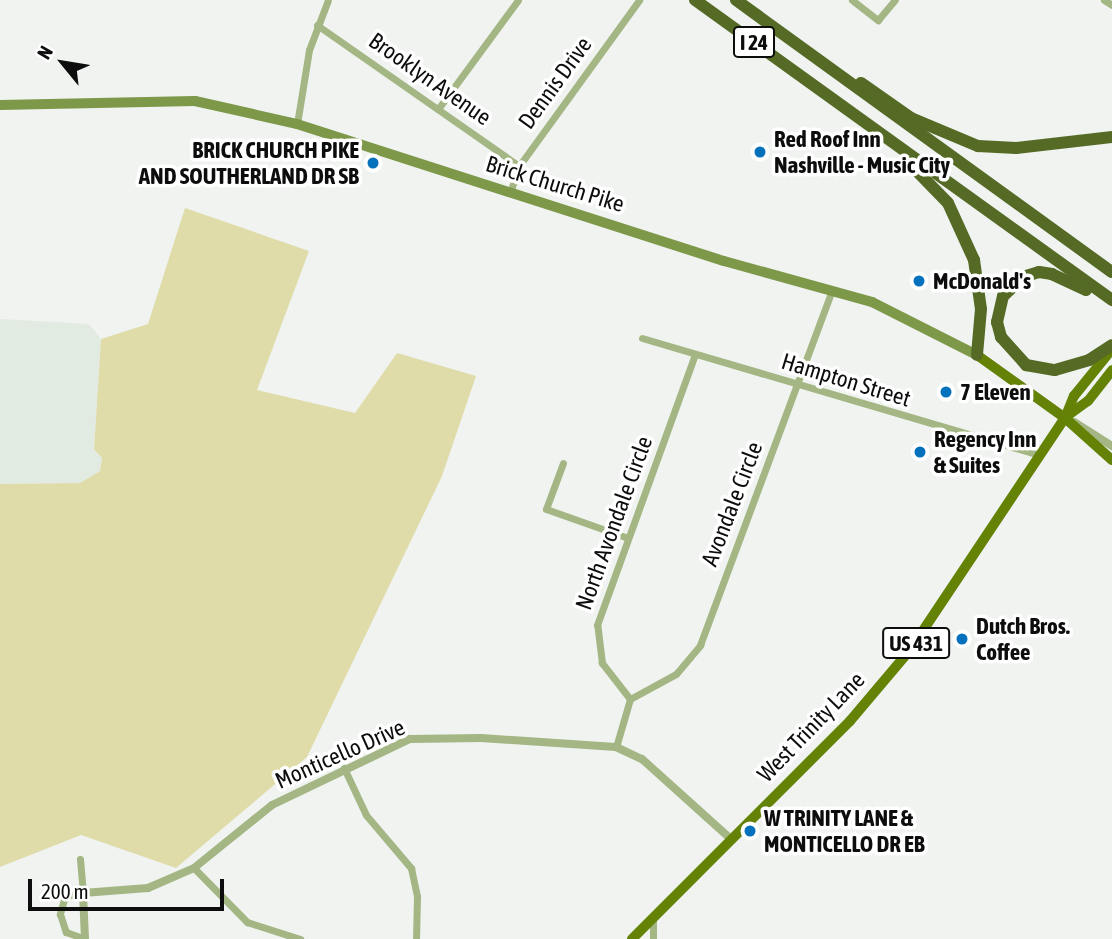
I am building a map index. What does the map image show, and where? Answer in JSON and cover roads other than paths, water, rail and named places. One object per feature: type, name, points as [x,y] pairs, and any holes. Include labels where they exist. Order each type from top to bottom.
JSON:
[{"type":"highway","name":"I 24","points":[[695,0],[1109,298]]},
{"type":"highway","name":"I 24","points":[[736,0],[788,41],[1112,272]]},
{"type":"highway","points":[[788,41],[840,68],[911,118],[957,141],[1016,148],[1112,137]]},
{"type":"highway","points":[[813,84],[925,176],[948,203],[974,260],[981,309],[977,355]]},
{"type":"highway","points":[[1109,298],[1039,272],[1023,277],[1003,296],[997,322],[1011,354],[1039,369],[1069,369],[1112,347]]},
{"type":"main road","name":"Brick Church Pike","points":[[0,106],[195,101],[297,124],[510,193],[831,292],[872,302],[977,355],[1065,418],[1112,460]]},
{"type":"main road","name":"West Trinity Lane","points":[[632,939],[850,721],[910,650],[1065,418],[1074,396],[1112,347]]},
{"type":"main road","name":"West Trinity Lane","points":[[1065,418],[1087,401],[1112,370]]},
{"type":"street","points":[[297,124],[317,25],[328,0]]},
{"type":"street","points":[[438,109],[519,0]]},
{"type":"street","name":"Dennis Drive","points":[[510,193],[519,166],[639,0]]},
{"type":"street","points":[[852,0],[878,20],[895,0]]},
{"type":"street","name":"Brooklyn Avenue","points":[[317,25],[519,166]]},
{"type":"street","name":"Avondale Circle","points":[[630,699],[677,674],[700,645],[831,292]]},
{"type":"street","name":"Hampton Street","points":[[642,338],[1040,455]]},
{"type":"street","name":"North Avondale Circle","points":[[630,699],[602,663],[597,625],[695,355]]},
{"type":"street","name":"Brick Church Pike","points":[[1065,418],[1112,446]]},
{"type":"street","points":[[563,463],[546,509],[628,538]]},
{"type":"street","points":[[616,747],[630,699]]},
{"type":"street","name":"Monticello Drive","points":[[83,893],[148,888],[194,868],[272,805],[344,768],[410,739],[481,738],[616,747],[642,759],[732,840]]},
{"type":"street","points":[[344,768],[366,815],[411,869],[417,896],[416,939]]},
{"type":"street","points":[[80,859],[83,893],[85,939],[66,932],[60,914],[65,896],[83,893]]},
{"type":"street","points":[[194,868],[247,922],[300,939]]},
{"type":"street","points":[[653,919],[653,939]]},
{"type":"place","name":"Red Roof Inn Nashville - Music City","points":[[760,152]]},
{"type":"place","name":"BRICK CHURCH PIKE AND SOUTHERLAND DR SB","points":[[373,163]]},
{"type":"place","name":"McDonald's","points":[[919,281]]},
{"type":"place","name":"7 Eleven","points":[[946,392]]},
{"type":"place","name":"Regency Inn & Suites","points":[[920,452]]},
{"type":"place","name":"Dutch Bros. Coffee","points":[[962,639]]},
{"type":"place","name":"W TRINITY LANE & MONTICELLO DR EB","points":[[750,831]]}]
